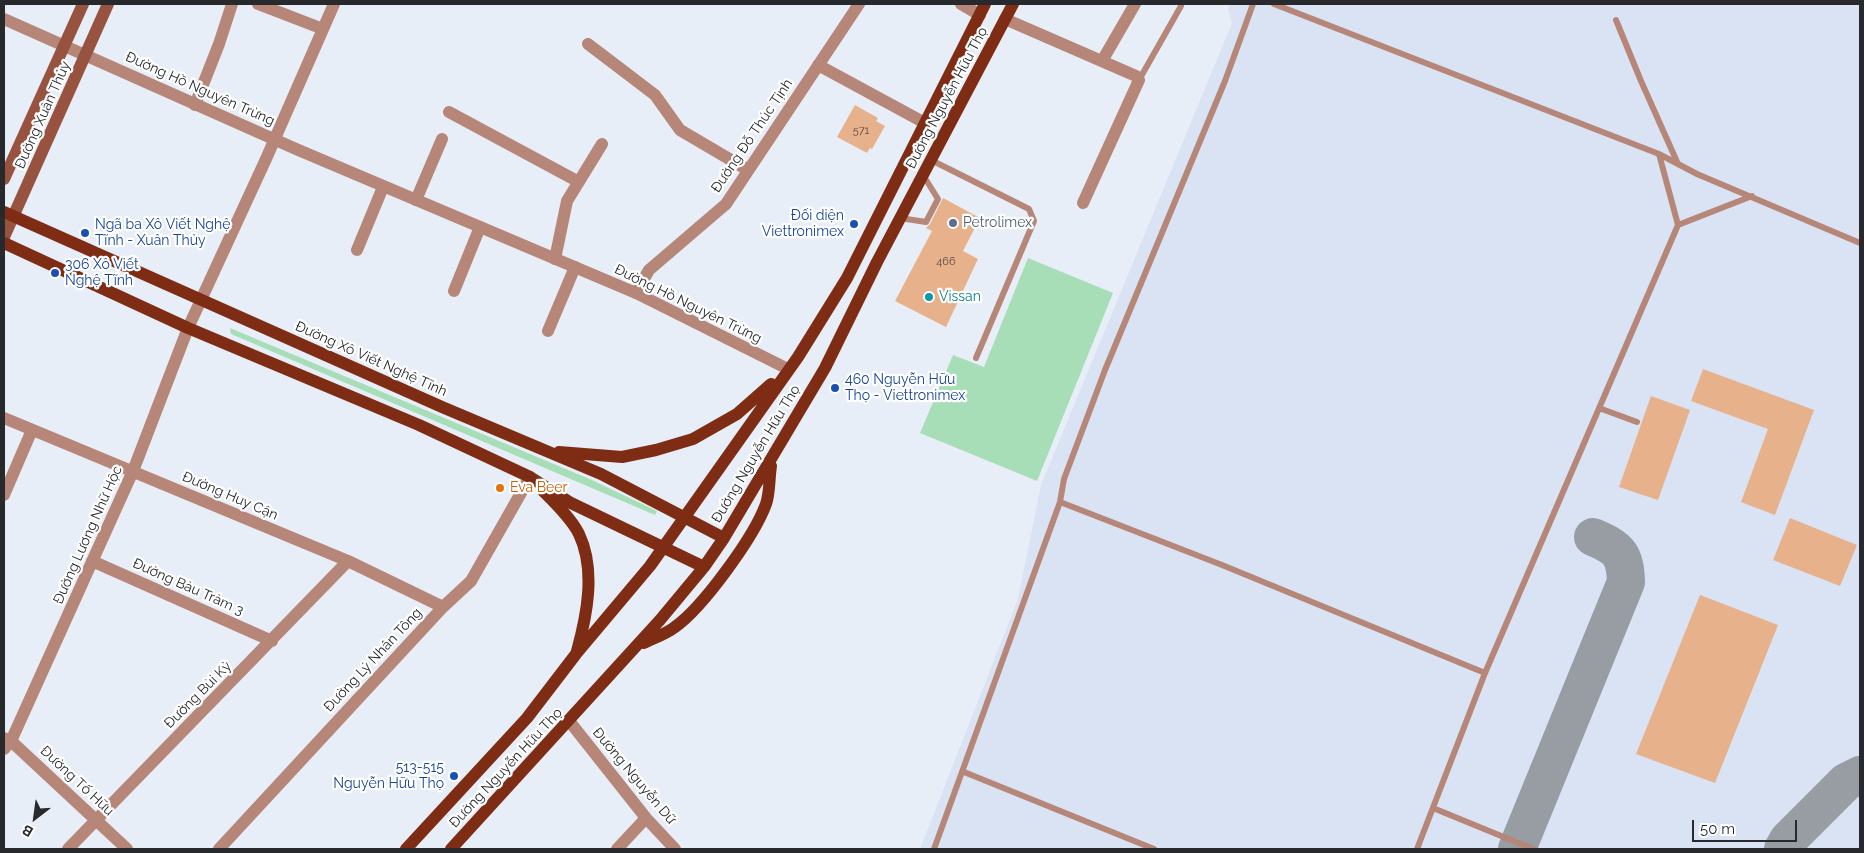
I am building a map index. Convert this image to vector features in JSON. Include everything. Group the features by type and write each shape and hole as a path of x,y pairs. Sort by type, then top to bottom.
{"main road":[{"name":"Đường Xuân Thủy","path":"4,179 83,4"},
{"name":"Đường Xuân Thủy","path":"4,237 9,214 86,55 108,4"},
{"name":"Đường Nguyễn Hữu Thọ","path":"451,849 570,722 637,646 704,567 724,538 772,461 825,368 900,218 1013,4"},
{"name":"Đường Nguyễn Hữu Thọ","path":"406,849 528,718 576,654 685,518 788,369 847,278 983,9"},
{"name":"Đường Xô Viết Nghệ Tĩnh","path":"9,214 601,474 724,538"},
{"path":"4,243 188,328 419,424 530,477 571,503 664,546 704,567"},
{"path":"546,451 622,457 656,450 693,439 737,414 788,369"},
{"path":"637,646 675,627 706,596 728,568 748,538 766,503 772,461"},
{"path":"530,477 578,532 585,549 588,594 586,617 576,654"}],"street":[{"path":"195,105 219,44 232,4"},
{"path":"258,4 323,29"},
{"name":"Đường Lương Nhữ Hộc","path":"6,743 133,471 188,328 275,140 334,4"},
{"name":"Đường Đỗ Thúc Tịnh","path":"636,293 649,270 726,204 859,4"},
{"path":"961,4 983,9"},
{"path":"1102,61 1135,4"},
{"name":"Đường Hồ Nguyên Trừng","path":"4,19 383,187 636,293 788,369"},
{"name":"Đường Nguyễn Hữu Thọ","path":"1005,19 1136,76 1139,80"},
{"path":"588,44 655,95 680,130 748,170"},
{"name":"Đường Nguyễn Hữu Thọ","path":"818,66 925,123"},
{"path":"1082,203 1139,80"},
{"path":"450,112 579,182"},
{"path":"416,200 442,139"},
{"path":"555,259 564,212 579,182 602,144"},
{"path":"357,250 383,187"},
{"path":"454,291 480,227"},
{"path":"548,331 575,267"},
{"name":"Đường Huy Cận","path":"4,418 348,561 443,607"},
{"path":"4,495 32,430"},
{"name":"Đường Lý Nhân Tông","path":"219,849 443,607 471,581 530,477"},
{"name":"Đường Bàu Tràm 3","path":"92,561 272,641"},
{"name":"Đường Bùi Kỷ","path":"68,849 348,561"},
{"name":"Đường Nguyễn Dữ","path":"570,722 646,818 675,849"},
{"name":"Đường Tố Hữu","path":"6,743 96,819 127,849"},
{"path":"617,849 646,818"}],"lane":[{"path":"934,849 964,772 1060,502 1064,479 1102,379 1225,81 1253,4"},
{"path":"1274,4 1659,154 1860,243"},
{"path":"1139,80 1181,6"},
{"path":"1616,20 1678,164"},
{"path":"1417,849 1484,673 1678,225 1659,154"},
{"path":"931,160 1029,209 1034,220 976,358"},
{"path":"900,218 926,222 938,199 923,175"},
{"path":"1678,225 1752,196"},
{"path":"1599,408 1637,422"},
{"path":"1060,502 1222,565 1484,673"},
{"path":"964,772 1154,849"},
{"path":"1433,808 1533,849"}],"shaded area":[{"path":"1230,4 1860,4 1860,849 920,849 1018,599 1041,485 1232,23 1228,9"}],"green space":[{"path":"1028,258 1113,293 1037,481 920,433 953,355 984,367"},
{"path":"230,328 592,480 657,511 655,515 231,334"}],"building":[{"path":"855,105 878,118 876,121 885,126 872,149 870,148 867,153 837,137"},
{"path":"943,198 980,218 963,251 978,259 946,327 895,301 932,231 926,228 930,224"},
{"path":"1703,369 1814,410 1775,515 1741,502 1768,429 1691,401"},
{"path":"1651,396 1690,410 1658,500 1619,487"},
{"path":"1790,518 1857,545 1840,586 1773,560"},
{"path":"1700,595 1778,625 1715,783 1636,754"}],"taxiway":[{"path":"1517,849 1626,582 1624,565 1619,553 1609,545 1593,537"},
{"path":"1783,849 1788,840 1846,782 1860,775"}],"place":[{"name":"Petrolimex","path":"953,223"},
{"name":"Đối diện Viettronimex","path":"854,224"},
{"name":"Ngã ba Xô Viết Nghệ Tĩnh - Xuân Thủy","path":"85,233"},
{"name":"306 Xô Viết Nghệ Tĩnh","path":"55,273"},
{"name":"Vissan","path":"929,297"},
{"name":"460 Nguyễn Hữu Thọ - Viettronimex","path":"835,388"},
{"name":"Eva Beer","path":"500,488"},
{"name":"513-515 Nguyễn Hữu Thọ","path":"454,776"}]}
